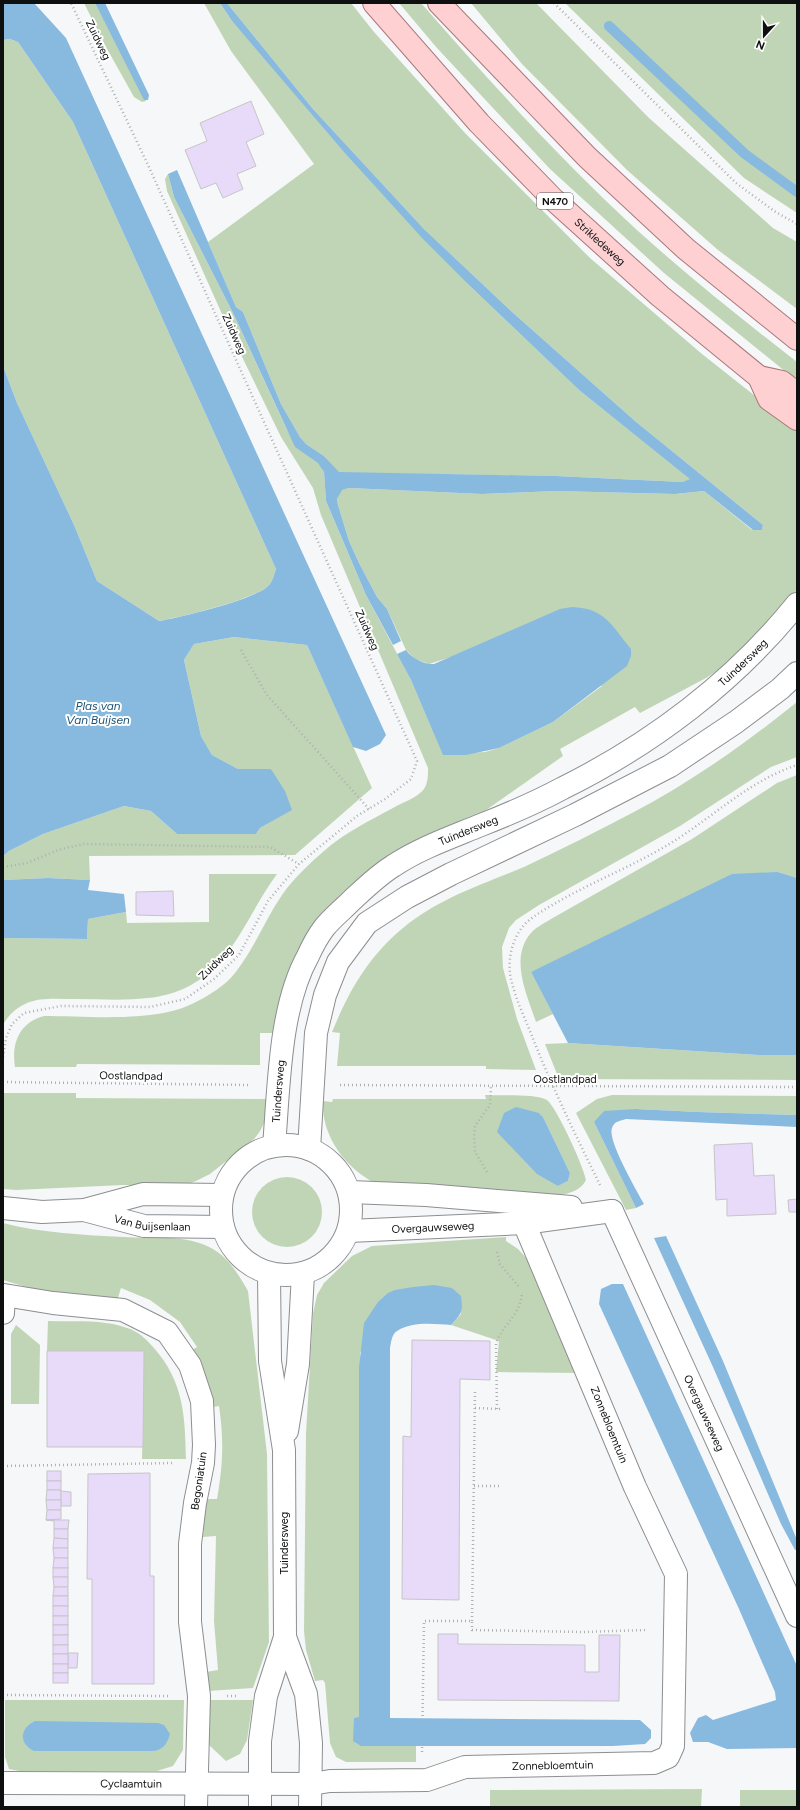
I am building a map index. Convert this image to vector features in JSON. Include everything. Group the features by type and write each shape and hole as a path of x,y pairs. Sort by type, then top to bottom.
{"main road":[{"name":"Strikledeweg","path":"374,3 479,122 554,200 660,296 759,377 769,399 797,419"},
{"path":"439,3 587,157 686,248 794,335"},
{"name":"Strikledeweg","path":"759,377 782,382 797,394"}],"street":[{"name":"Tuindersweg","path":"274,1146 284,1038 294,991 306,957 324,928 371,882 394,865 436,843 491,821 563,788 620,757 676,719 750,656 797,604"},
{"path":"309,1149 316,1033 325,995 338,962 367,923 406,897 576,815 670,766 736,722 780,689 797,673"},
{"path":"286,1145 309,1149 327,1158 341,1174 350,1192 352,1218 349,1231 339,1250 323,1265 303,1274 291,1276 268,1274 253,1267 239,1256 229,1242 223,1227 221,1216 222,1195 230,1177 241,1163 256,1152 274,1146 286,1145"},
{"path":"350,1192 433,1196 612,1211"},
{"name":"Van Buijsenlaan","path":"3,1208 42,1212 84,1210 143,1194 222,1195"},
{"name":"Van Buijsenlaan","path":"84,1210 144,1226 223,1227"},
{"name":"Overgauwseweg","path":"349,1231 524,1223 612,1211 797,1616"},
{"name":"Zonnebloemtuin","path":"259,1784 311,1784 330,1781 427,1780 465,1767 654,1763 668,1757 673,1746 676,1574 634,1487 524,1223"},
{"name":"Tuindersweg","path":"260,1807 260,1741 266,1696 284,1637 284,1450 270,1362 268,1274"},
{"name":"Tuindersweg","path":"284,1450 298,1364 303,1274"},
{"name":"Begoniatuin","path":"4,1304 53,1304 123,1310 167,1332 190,1365 202,1401 203,1463 195,1503 190,1544 190,1622 199,1696 196,1807"},
{"name":"Tuindersweg","path":"284,1637 306,1694 311,1743 310,1807"},
{"name":"Cyclaamtuin","path":"3,1783 259,1784"}],"path":[{"name":"Zuidweg","path":"3,1057 6,1038 12,1024 24,1013 61,1006 150,1007 186,999 214,980 239,954 268,901 299,864 357,816 411,779 418,761 152,172 71,3"},
{"path":"554,3 736,183 774,211 797,224"},
{"path":"241,650 267,695 369,809"},
{"path":"612,1211 552,1087 515,994 510,972 510,954 515,938 525,924 542,911 666,846 744,792 781,770 797,765"},
{"path":"3,867 27,863 61,849 84,844 270,847 299,864"},
{"name":"Oostlandpad","path":"3,1082 251,1085"},
{"name":"Oostlandpad","path":"333,1085 797,1087"},
{"path":"475,1390 472,1630 583,1632 675,1629"},
{"path":"475,1408 500,1409"},
{"path":"3,1466 203,1463"},
{"path":"474,1486 500,1486"},
{"path":"422,1760 424,1621 472,1621"}],"green space":[{"path":"84,3 95,3 146,101 142,102 134,97 106,47"},
{"path":"204,3 220,3 232,21 472,288 579,390 691,479 682,482 556,476 339,473 324,456 306,444 300,437 281,404 243,312 236,307 208,242 314,164 231,51"},
{"path":"227,3 351,3 374,32 465,133 590,258 702,354 797,429 797,590 726,665 706,678 640,713 635,707 560,749 563,756 479,815 390,857 354,882 326,909 300,949 276,1033 260,1033 260,1065 77,1064 76,1067 15,1067 14,1050 19,1035 23,1028 36,1019 44,1016 121,1017 160,1013 178,1009 194,1003 216,990 231,978 242,964 282,895 291,883 313,861 348,833 418,795 424,789 428,779 428,768 321,515 313,488 281,437 230,332 167,191 165,179 168,174 174,197 234,315 287,430 313,459 319,463 324,472 326,501 334,520 366,595 411,680 443,754 485,752 499,748 553,722 602,686 451,657 429,664 415,659 406,650 387,609 377,597 349,541 337,499 341,490 349,488 482,494 556,491 675,494 704,491 752,530 762,530 763,525 635,421 511,311 424,229 313,109"},
{"path":"399,3 421,3 526,120 609,204 696,282 797,362 797,381 664,273 550,169 437,48"},
{"path":"471,3 536,3 649,118 773,228 797,242 797,309 718,250 627,170 522,64"},
{"path":"565,3 797,3 797,213 744,178"},
{"path":"10,39 18,42 73,122 276,569 270,584 252,595 218,607 159,621 97,581 74,525 17,403 3,366 3,40"},
{"path":"234,637 307,645 372,788 295,855 89,856 90,880 48,878 3,880 3,856 9,851 43,834 124,806 151,811 177,834 256,834 260,828 291,810 271,769 238,769 212,755 201,736 184,660 194,644"},
{"path":"797,702 797,757 771,767 680,826 539,905 516,920 509,928 502,947 503,968 517,1019 536,1070 486,1069 486,1066 337,1066 340,1033 332,1032 345,1003 370,963 403,928 445,900 538,861 654,801 717,762 758,733"},
{"path":"797,775 797,878 778,872 531,972 553,1014 536,1022 525,989 521,965 521,954 525,943 533,931 551,919 692,839 777,783"},
{"path":"209,874 277,874 232,947 210,972 185,988 160,996 120,1000 50,999 32,1001 16,1010 7,1018 3,1025 3,938 87,939 88,919 126,912 127,923 209,922"},
{"path":"568,1043 758,1055 797,1055 797,1080 559,1079 545,1044"},
{"path":"3,1093 76,1093 76,1098 269,1099 265,1120 261,1130 254,1139 210,1174 185,1185 123,1185 16,1190 3,1189"},
{"path":"485,1095 517,1095 535,1096 547,1100 557,1114 570,1138 586,1180 582,1185 573,1192 567,1194 542,1196 375,1183 354,1169 337,1149 326,1126 323,1114 323,1101 332,1102 333,1099 486,1099","holes":["539,1113 543,1117 570,1173 568,1181 558,1186"]},
{"path":"612,1095 797,1096 797,1115 636,1109 594,1122 636,1208 626,1210 576,1113 597,1099"},
{"path":"280,1177 294,1177 307,1183 316,1192 320,1198 322,1212 320,1226 312,1237 301,1245 294,1247 280,1247 273,1245 262,1237 254,1226 252,1219 252,1205 254,1198 262,1187 273,1179"},
{"path":"3,1223 63,1233 183,1239 206,1245 226,1259 248,1291 267,1454 269,1642 253,1688 208,1691 206,1672 218,1670 214,1621 216,1536 203,1537 206,1499 217,1499 222,1464 222,1430 219,1406 208,1408 187,1353 197,1347 180,1322 150,1300 121,1288 117,1301 43,1292 3,1280"},
{"path":"506,1237 506,1241 518,1249 527,1259 580,1373 496,1372 499,1341 451,1325 461,1314 452,1288 360,1352 359,1717 361,1746 416,1746 416,1762 346,1762 336,1757 330,1743 325,1683 323,1680 315,1681 306,1650 304,1631 306,1433 313,1314 317,1295 324,1283 352,1256 372,1246"},
{"path":"48,1321 98,1322 118,1325 135,1331 154,1348 172,1374 181,1400 185,1428 186,1459 142,1459 144,1351 47,1351"},
{"path":"16,1325 40,1345 39,1404 11,1404 11,1334"},
{"path":"5,1700 184,1700 183,1750 173,1766 157,1771 19,1771 9,1769 5,1757"},
{"path":"208,1700 253,1700 247,1740 240,1754 226,1761 209,1745"},
{"path":"702,1789 701,1807 490,1807 490,1790"},
{"path":"740,1790 797,1790 797,1807 740,1807"}],"water":[{"name":"Plas van Van Buijsen","path":"3,3 34,3 66,38 386,735 380,744 366,751 353,747 307,645 234,637 194,644 184,660 201,736 212,755 238,769 271,769 285,791 292,810 260,828 256,834 177,834 151,811 124,806 43,834 9,851 3,856 3,366 17,403 74,525 97,581 159,621 218,607 251,596 263,590 270,584 276,569 73,122 18,42 10,39 3,40"},
{"path":"95,3 105,3 149,95 148,100 144,100"},
{"path":"220,3 227,3 313,109 424,229 511,311 635,421 763,525 762,530 753,530 704,491 675,494 556,491 482,494 349,488 342,490 337,499 349,541 377,597 387,609 401,641 393,645 366,595 326,501 324,472 318,463 295,447 234,315 174,197 168,174 177,170 236,307 243,312 281,404 300,437 306,444 324,456 339,472 556,476 682,482 690,479 579,390 423,239 344,152 232,21"},
{"path":"572,607 592,611 607,620 613,626 631,649 631,656 627,666 553,722 499,748 466,755 443,755 411,680 397,654 406,650 411,656 418,660 434,664 560,609"},
{"path":"778,872 797,878 797,1055 758,1055 568,1043 531,972 732,874"},
{"path":"48,878 90,880 88,890 124,894 126,912 88,919 87,939 3,938 3,880"},
{"path":"516,1107 539,1113 543,1117 570,1173 568,1181 558,1186 537,1174 497,1132 504,1113"},
{"path":"636,1109 797,1115 797,1127 626,1119 614,1124 612,1134 618,1154 644,1204 636,1208 594,1122 604,1111"},
{"path":"666,1236 723,1361 797,1540 797,1549 795,1550 781,1524 713,1367 654,1238"},
{"path":"612,1284 623,1284 797,1666 797,1748 727,1749 708,1742 693,1742 690,1733 698,1718 706,1715 713,1720 776,1700 775,1692 739,1609 599,1304 601,1289"},
{"path":"434,1285 452,1288 461,1296 462,1309 460,1315 451,1325 416,1324 403,1328 394,1334 390,1348 390,1718 640,1720 651,1730 651,1738 645,1744 613,1746 361,1746 353,1741 354,1718 359,1717 359,1367 364,1323 378,1302 388,1293 395,1290"},
{"path":"35,1721 158,1723 164,1725 170,1734 164,1746 153,1751 34,1751 25,1744 23,1736 26,1728"}],"building":[{"path":"251,101 264,134 246,142 256,166 237,174 243,189 223,198 216,183 201,189 185,150 207,141 200,123"},
{"path":"173,891 174,916 136,915 136,892"},
{"path":"752,1143 754,1176 774,1175 776,1214 727,1216 727,1199 716,1200 714,1145"},
{"path":"797,1199 797,1212 789,1212 788,1200"},
{"path":"412,1340 490,1341 490,1380 460,1379 459,1600 402,1599 403,1436 411,1437"},
{"path":"47,1351 144,1351 143,1447 47,1447"},
{"path":"47,1471 61,1471 61,1481 47,1481"},
{"path":"150,1473 150,1576 154,1576 154,1684 92,1684 92,1579 87,1579 88,1474"},
{"path":"47,1481 61,1481 61,1490 47,1490"},
{"path":"47,1490 61,1490 61,1500 46,1500"},
{"path":"61,1491 71,1492 71,1506 61,1506"},
{"path":"46,1500 61,1500 61,1510 47,1510"},
{"path":"47,1510 61,1510 61,1519 46,1520"},
{"path":"46,1520 69,1520 68,1529 54,1529 54,1521"},
{"path":"54,1529 68,1529 68,1539 54,1538"},
{"path":"54,1538 68,1539 68,1548 53,1548"},
{"path":"53,1548 68,1548 68,1558 54,1558"},
{"path":"54,1558 68,1558 68,1568 53,1568"},
{"path":"53,1568 68,1568 68,1577 53,1577"},
{"path":"53,1577 68,1577 68,1587 54,1587"},
{"path":"54,1587 68,1587 68,1596 53,1596"},
{"path":"53,1596 68,1596 68,1606 53,1606"},
{"path":"53,1606 68,1606 68,1616 53,1616"},
{"path":"53,1616 68,1616 68,1625 53,1625"},
{"path":"53,1625 68,1625 68,1635 53,1635"},
{"path":"438,1634 458,1634 458,1644 585,1645 585,1672 599,1672 599,1635 620,1635 619,1701 438,1700"},
{"path":"53,1635 68,1635 68,1645 53,1645"},
{"path":"53,1645 68,1645 68,1654 53,1654"},
{"path":"68,1653 78,1653 77,1668 68,1668"},
{"path":"53,1654 68,1654 68,1664 53,1664"},
{"path":"53,1664 68,1664 68,1673 53,1673"},
{"path":"53,1673 68,1673 68,1683 53,1683"}],"waterway":[{"path":"609,26 745,154 797,192"}]}
